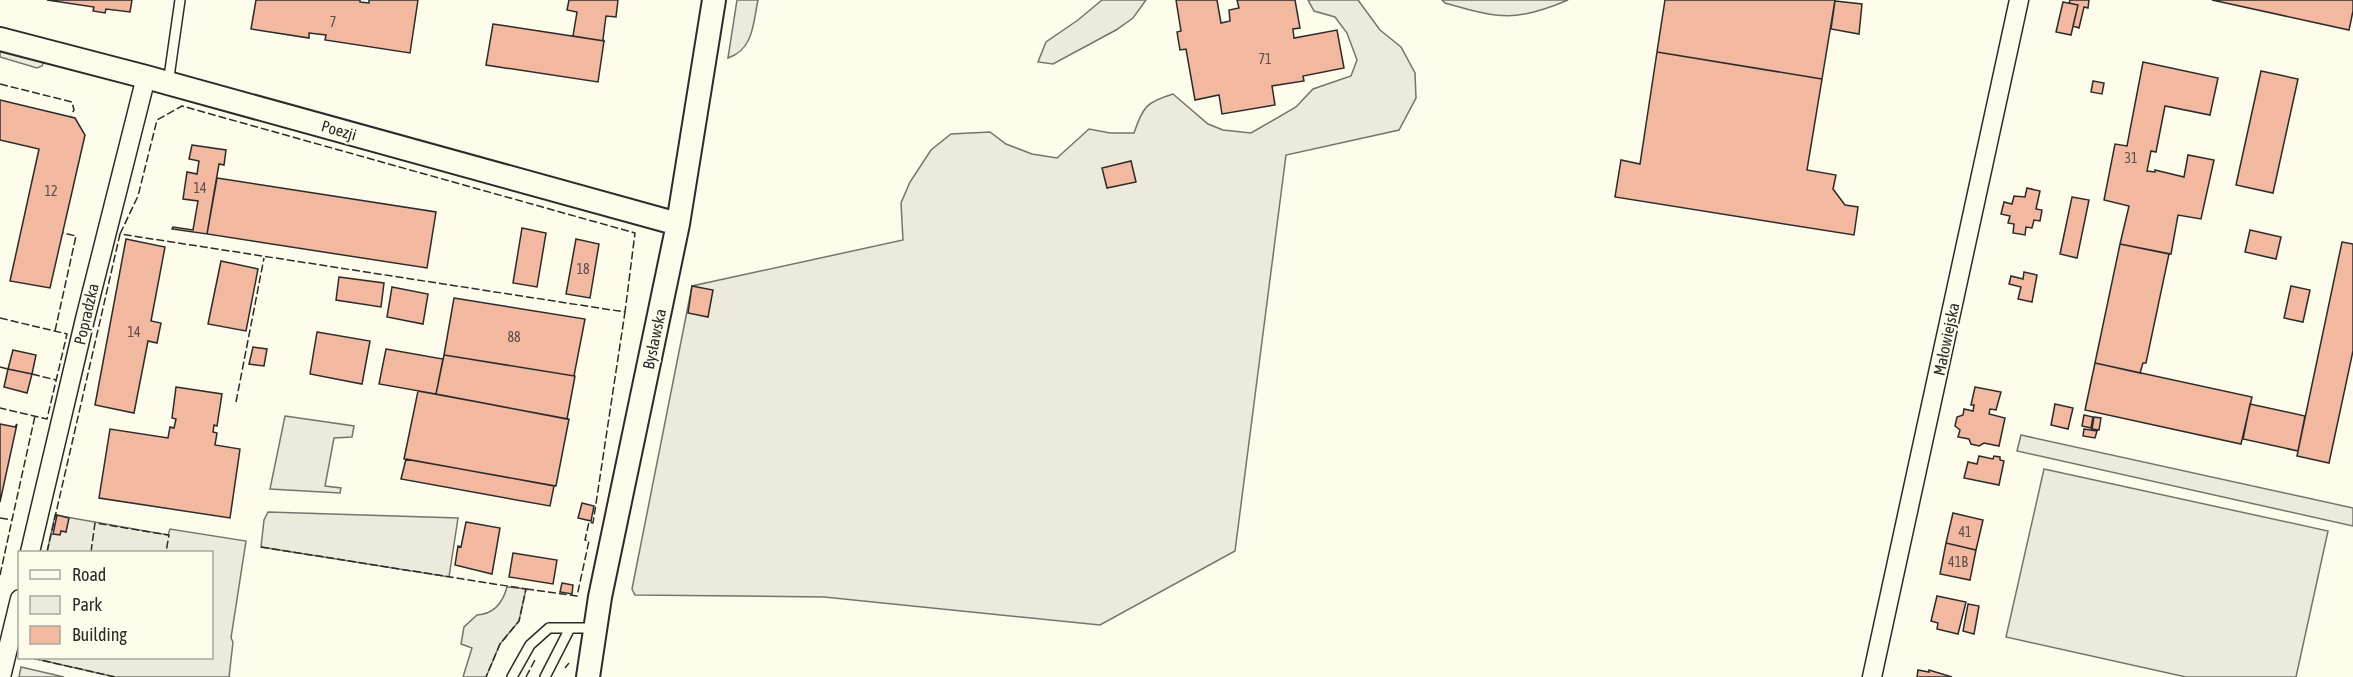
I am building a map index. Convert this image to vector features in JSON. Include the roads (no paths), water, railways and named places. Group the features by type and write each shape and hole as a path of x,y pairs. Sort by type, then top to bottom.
{"street":[{"name":"Bysławska","path":"588,677 594,628 678,224 714,0"},
{"name":"Małowiejska","path":"1872,677 2019,0"},
{"name":"Poezji","path":"0,39 678,224"},
{"name":"Popradzka","path":"30,551 146,77"},
{"path":"1,677 3,653 18,605"}],"lane":[{"path":"168,84 180,0"},
{"path":"512,677 530,645 549,628 569,630 594,628"},
{"path":"545,677 569,630"}]}
